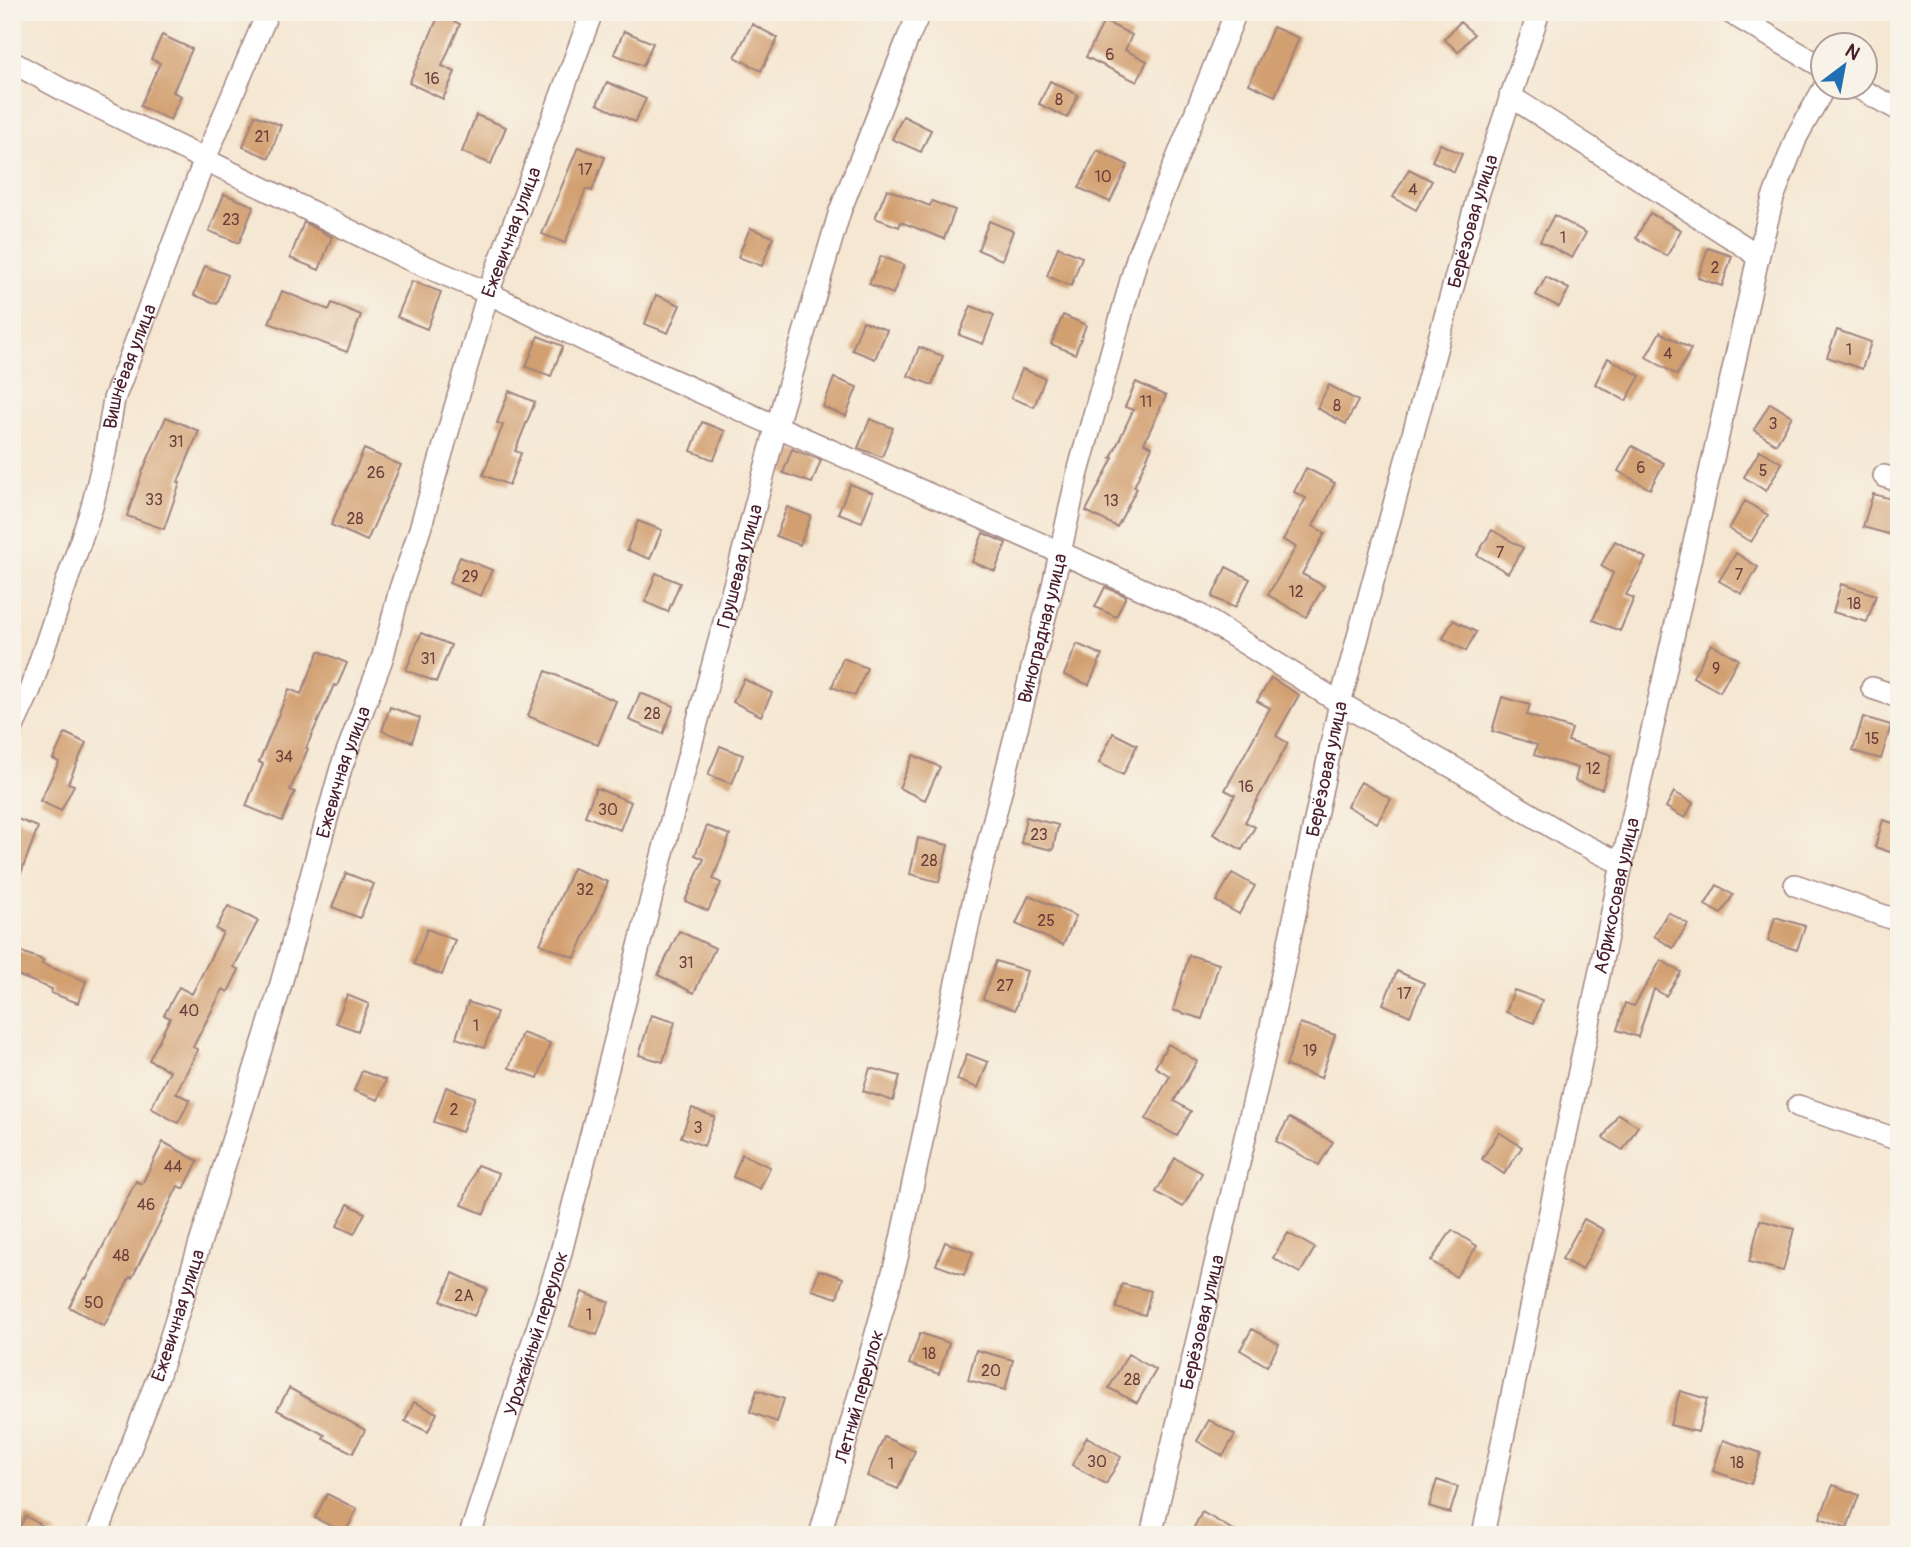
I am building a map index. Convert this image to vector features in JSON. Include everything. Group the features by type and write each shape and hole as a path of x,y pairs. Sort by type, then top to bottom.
{"street":[{"name":"Вишнёвая улица","path":"12,729 30,690 92,507 114,399 205,159 268,12"},
{"name":"Ежевичная улица","path":"97,1535 159,1374 277,998 341,768 383,656 400,589 420,529 488,292 592,12"},
{"name":"Грушевая улица","path":"591,1131 776,428 840,211 920,12"},
{"name":"Виноградная улица","path":"897,1258 973,903 1077,476 1138,256 1236,12"},
{"name":"Берёзовая улица","path":"1151,1535 1269,1036 1340,703 1478,195 1539,12"},
{"path":"1729,12 1810,60"},
{"path":"12,62 65,91 406,258 488,292 592,344 776,428 1198,614 1340,703 1457,769 1570,838 1622,864"},
{"path":"1510,96 1747,248 1758,258"},
{"path":"1880,100 1899,110"},
{"name":"Абрикосовая улица","path":"1483,1535 1622,864 1758,258 1773,198 1797,136 1816,102"},
{"path":"1872,688 1899,697"},
{"path":"1795,885 1899,921"},
{"path":"1798,1106 1899,1140"},
{"name":"Урожайный переулок","path":"470,1535 558,1264 591,1131"},
{"name":"Летний переулок","path":"820,1535 897,1258"}],"building":[{"path":"439,15 460,24 442,66 455,72 443,99 409,83"},
{"path":"1104,21 1132,35 1125,50 1147,61 1137,82 1086,57"},
{"path":"1460,22 1474,34 1458,52 1444,39"},
{"path":"752,24 778,38 761,71 735,57"},
{"path":"1273,27 1299,38 1275,96 1249,84"},
{"path":"624,31 653,43 643,66 614,54"},
{"path":"162,35 192,49 173,92 181,96 170,120 140,106 160,63 151,59"},
{"path":"1050,81 1078,95 1067,118 1039,104"},
{"path":"607,82 646,99 635,122 597,104"},
{"path":"255,115 281,125 269,158 243,147"},
{"path":"476,115 506,127 491,164 462,152"},
{"path":"903,116 931,130 921,152 892,139"},
{"path":"1440,144 1462,154 1454,172 1432,161"},
{"path":"578,147 605,157 592,191 586,189 565,243 542,234"},
{"path":"1097,150 1128,165 1110,202 1079,188"},
{"path":"1409,169 1432,181 1416,210 1393,197"},
{"path":"887,189 930,206 932,201 955,210 944,239 901,222 899,227 875,218"},
{"path":"224,194 254,206 239,243 209,231"},
{"path":"1650,213 1681,230 1667,256 1636,238"},
{"path":"1554,215 1586,233 1572,258 1540,241"},
{"path":"989,221 1013,231 1002,260 978,250"},
{"path":"304,222 332,237 319,270 290,258"},
{"path":"750,228 773,237 762,266 738,257"},
{"path":"1058,247 1082,257 1071,286 1047,276"},
{"path":"1708,248 1732,256 1722,286 1698,278"},
{"path":"881,256 904,265 893,294 869,284"},
{"path":"205,266 228,275 217,304 194,295"},
{"path":"1546,277 1569,289 1559,307 1536,295"},
{"path":"412,281 441,292 427,329 397,317"},
{"path":"282,291 329,310 332,303 361,315 347,352 269,323"},
{"path":"656,295 680,305 668,333 645,324"},
{"path":"971,306 994,315 983,344 959,335"},
{"path":"1063,315 1086,325 1075,354 1051,344"},
{"path":"863,321 887,330 875,359 852,350"},
{"path":"1837,330 1871,342 1862,369 1827,357"},
{"path":"1660,332 1691,349 1677,375 1646,357"},
{"path":"538,336 563,346 551,376 526,367"},
{"path":"919,347 943,356 932,385 908,376"},
{"path":"1608,358 1640,376 1626,401 1595,384"},
{"path":"1022,369 1045,378 1034,407 1011,398"},
{"path":"834,378 857,387 846,416 823,407"},
{"path":"1136,382 1166,396 1144,443 1152,447 1134,487 1137,488 1117,527 1086,511 1113,458 1133,410 1125,407"},
{"path":"1329,385 1358,401 1346,424 1317,408"},
{"path":"509,391 535,402 515,451 521,453 509,485 483,475 503,425 497,423"},
{"path":"1770,403 1792,416 1776,444 1754,430"},
{"path":"166,417 199,431 178,482 180,483 164,529 127,516"},
{"path":"870,419 893,428 882,457 858,448"},
{"path":"702,422 725,431 714,460 691,451"},
{"path":"1632,446 1664,463 1650,489 1618,471"},
{"path":"364,449 401,465 367,541 331,525"},
{"path":"792,449 821,460 812,483 783,473"},
{"path":"1760,450 1782,463 1766,491 1744,477"},
{"path":"1306,468 1335,483 1313,526 1325,533 1302,574 1324,586 1306,617 1268,595 1296,547 1283,540 1306,498 1294,492"},
{"path":"850,484 873,493 862,522 838,513"},
{"path":"1873,494 1899,501 1899,537 1863,527"},
{"path":"1745,501 1768,515 1751,542 1729,529"},
{"path":"787,507 811,516 800,545 776,536"},
{"path":"638,521 662,530 650,559 627,550"},
{"path":"1492,530 1523,548 1508,573 1477,555"},
{"path":"983,533 1006,543 995,571 972,562"},
{"path":"1615,541 1646,558 1626,595 1634,598 1620,631 1593,620 1613,573 1601,566"},
{"path":"1736,553 1758,567 1742,594 1719,581"},
{"path":"460,557 492,570 481,596 449,583"},
{"path":"1226,567 1250,579 1235,608 1212,597"},
{"path":"656,573 680,583 668,612 645,602"},
{"path":"1841,584 1876,595 1867,622 1833,612"},
{"path":"1105,587 1126,596 1116,617 1095,607"},
{"path":"1453,620 1476,632 1466,651 1443,638"},
{"path":"421,633 451,645 436,682 406,670"},
{"path":"1077,644 1102,655 1089,685 1064,675"},
{"path":"1711,644 1738,659 1720,692 1693,677"},
{"path":"319,651 347,663 337,686 334,685 306,748 308,749 290,790 295,792 282,821 246,806 263,764 259,762 289,689 301,694"},
{"path":"843,658 867,668 855,696 832,687"},
{"path":"546,671 616,701 598,745 528,716"},
{"path":"1271,678 1299,695 1276,736 1288,743 1245,822 1255,827 1242,850 1213,834 1235,795 1225,790 1270,708 1257,701"},
{"path":"744,679 772,693 761,716 733,702"},
{"path":"640,693 674,706 663,734 629,720"},
{"path":"1502,697 1530,705 1527,715 1572,729 1568,741 1612,755 1602,789 1575,781 1578,768 1534,755 1537,745 1492,731"},
{"path":"390,707 420,718 412,742 382,731"},
{"path":"1863,717 1891,725 1881,759 1853,751"},
{"path":"65,733 86,743 68,783 74,785 61,811 40,801 59,762 53,759"},
{"path":"1113,733 1137,745 1123,775 1099,763"},
{"path":"720,746 743,755 732,784 708,775"},
{"path":"913,755 940,767 925,800 899,788"},
{"path":"1361,782 1391,799 1377,823 1347,806"},
{"path":"596,788 631,802 620,830 585,816"},
{"path":"1674,792 1693,803 1685,818 1666,807"},
{"path":"12,817 38,827 14,892 12,892"},
{"path":"1026,817 1058,825 1053,850 1021,843"},
{"path":"1883,820 1899,825 1899,855 1875,847"},
{"path":"707,826 730,835 713,879 721,883 708,911 685,901 704,859 695,855"},
{"path":"918,838 948,845 939,882 910,874"},
{"path":"573,868 608,882 575,958 540,944"},
{"path":"346,873 374,884 360,918 332,907"},
{"path":"1232,873 1255,886 1239,914 1216,901"},
{"path":"1717,885 1733,895 1721,914 1705,905"},
{"path":"1029,895 1076,916 1063,945 1016,924"},
{"path":"228,906 258,921 234,967 239,970 228,992 223,989 193,1047 198,1050 176,1093 190,1100 178,1123 151,1108 170,1071 149,1060 170,1018 164,1015 179,987 192,994 223,933 216,929"},
{"path":"1668,912 1688,924 1673,948 1654,936"},
{"path":"1775,917 1805,926 1797,950 1768,941"},
{"path":"427,929 455,940 442,975 414,964"},
{"path":"679,931 715,948 694,993 658,975"},
{"path":"16,950 43,960 42,964 86,981 78,1003 12,973 12,960"},
{"path":"1189,955 1219,964 1202,1019 1173,1010"},
{"path":"1661,960 1681,972 1666,996 1654,989 1638,1037 1617,1030 1625,1003 1634,1006"},
{"path":"996,961 1027,971 1015,1010 983,999"},
{"path":"1397,971 1424,983 1410,1016 1383,1004"},
{"path":"1514,990 1542,1000 1534,1023 1506,1012"},
{"path":"347,995 369,1004 358,1031 336,1023"},
{"path":"468,1002 497,1012 484,1048 456,1038"},
{"path":"651,1015 675,1022 663,1062 639,1055"},
{"path":"1300,1023 1335,1035 1321,1078 1286,1066"},
{"path":"522,1033 550,1043 538,1078 509,1068"},
{"path":"1168,1044 1197,1061 1174,1101 1191,1111 1177,1136 1146,1119 1170,1076 1155,1067"},
{"path":"967,1054 988,1062 978,1088 957,1080"},
{"path":"870,1068 900,1076 893,1101 863,1091"},
{"path":"362,1071 386,1080 378,1100 354,1091"},
{"path":"446,1087 475,1097 462,1132 434,1122"},
{"path":"692,1108 715,1117 704,1146 681,1137"},
{"path":"1618,1114 1638,1126 1623,1150 1603,1138"},
{"path":"1289,1118 1333,1142 1319,1165 1276,1141"},
{"path":"1499,1132 1522,1147 1504,1174 1482,1159"},
{"path":"163,1142 198,1161 184,1189 178,1186 132,1278 130,1277 104,1326 69,1307 84,1279 86,1280 136,1181 142,1184"},
{"path":"742,1154 770,1167 760,1189 733,1177"},
{"path":"1175,1158 1202,1173 1183,1207 1156,1192"},
{"path":"477,1165 499,1173 484,1214 462,1205"},
{"path":"348,1204 365,1213 354,1234 337,1226"},
{"path":"1584,1219 1604,1230 1582,1270 1562,1259"},
{"path":"1760,1220 1794,1229 1783,1271 1749,1262"},
{"path":"1452,1230 1477,1246 1456,1277 1431,1261"},
{"path":"1288,1233 1315,1248 1300,1273 1273,1258"},
{"path":"945,1242 973,1252 964,1275 936,1265"},
{"path":"819,1270 843,1278 837,1298 812,1290"},
{"path":"453,1273 487,1289 474,1316 441,1301"},
{"path":"1122,1284 1151,1291 1145,1315 1116,1308"},
{"path":"582,1292 609,1302 597,1335 570,1326"},
{"path":"1252,1329 1279,1344 1267,1366 1240,1350"},
{"path":"920,1333 949,1343 939,1374 909,1364"},
{"path":"976,1350 1013,1360 1005,1390 968,1380"},
{"path":"1128,1354 1156,1370 1137,1403 1109,1388"},
{"path":"289,1388 365,1430 353,1453 277,1410"},
{"path":"757,1390 784,1399 777,1422 750,1412"},
{"path":"1680,1391 1707,1399 1698,1432 1670,1425"},
{"path":"414,1402 437,1413 428,1432 405,1421"},
{"path":"1209,1420 1235,1435 1223,1456 1197,1441"},
{"path":"884,1437 915,1451 898,1489 867,1476"},
{"path":"1087,1437 1121,1457 1106,1484 1072,1465"},
{"path":"1723,1440 1761,1453 1751,1484 1713,1471"},
{"path":"1437,1480 1458,1487 1450,1513 1429,1506"},
{"path":"1833,1485 1859,1495 1847,1528 1820,1518"},
{"path":"327,1494 357,1509 345,1533 315,1518"},
{"path":"1202,1512 1242,1535 1190,1535"},
{"path":"26,1516 58,1535 15,1535"}]}
